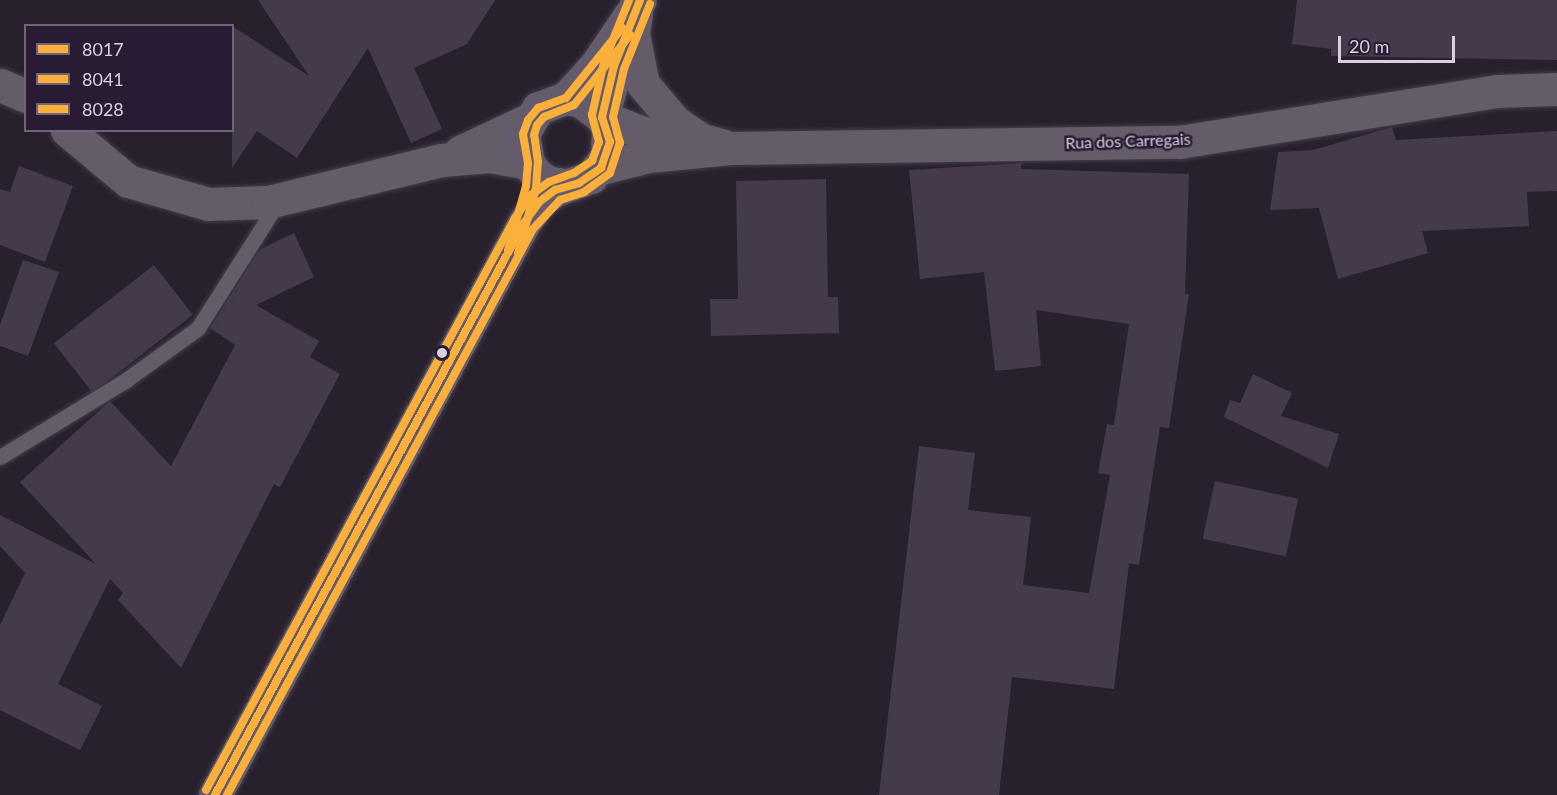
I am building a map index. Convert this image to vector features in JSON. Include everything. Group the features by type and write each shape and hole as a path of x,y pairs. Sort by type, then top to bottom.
{"main road":[{"path":"566,98 596,65 639,3"},
{"path":"215,795 509,248 539,202 567,185 591,177 601,168 609,142 602,117 614,66 639,3"},
{"path":"509,248 528,163 523,134 528,120 538,108 566,98 581,100 602,117"},
{"path":"528,163 550,183 567,185"}],"street":[{"name":"Rua dos Carregais","path":"639,3 633,34 643,84 675,122 700,139 731,148"},
{"name":"Rua dos Carregais","path":"601,168 648,156 731,148 1179,142 1497,91 1557,89"},
{"name":"Rua dos Carregais","path":"602,117 651,136 731,148"},
{"path":"442,160 528,120"},
{"path":"69,132 128,181 208,204 281,199 442,160 489,156 528,163"}],"lane":[{"path":"0,456 126,380 198,328 281,199"}],"building":[{"path":"258,0 495,0 467,44 414,68 442,129 411,143 368,48 297,158 257,131 232,168 234,27 309,76"},
{"path":"1297,0 1557,0 1557,60 1331,56 1331,49 1292,44"},
{"path":"1392,127 1396,140 1557,131 1557,191 1527,192 1529,226 1422,231 1428,253 1338,279 1319,208 1270,210 1278,152 1313,150"},
{"path":"1021,163 1021,169 1189,174 1185,294 1189,294 1169,428 1160,427 1139,565 1129,563 1114,689 1012,677 999,795 879,795 919,446 975,453 968,510 1031,517 1023,585 1089,593 1110,475 1098,473 1107,424 1114,425 1129,324 1036,310 1041,366 995,371 984,272 920,279 909,170"},
{"path":"19,166 73,186 45,262 0,245 0,189 10,192"},
{"path":"826,179 828,297 838,297 839,333 711,336 710,299 738,299 736,181"},
{"path":"294,233 314,277 256,305 319,341 310,357 340,374 280,487 274,484 181,668 118,600 123,593 110,579 58,684 102,706 80,750 0,710 0,625 25,573 0,546 0,515 96,564 20,482 110,401 171,466 235,345 210,328 259,250"},
{"path":"23,260 59,272 28,356 0,346 0,325"},
{"path":"154,265 193,315 93,393 54,343"},
{"path":"1253,374 1292,393 1281,416 1339,434 1328,468 1224,417 1230,400 1240,403"},
{"path":"1215,481 1298,499 1286,556 1203,539"}],"transit line":[{"name":"8028","path":"206,790 515,218 531,195 549,182 574,173 592,161 599,142 592,115 604,62 629,0"},
{"name":"8017","path":"215,795 524,223 539,202 555,190 579,183 601,168 610,142 602,117 614,66 640,0"},
{"name":"8041","path":"227,795 533,229 560,200 584,192 610,173 620,143 613,117 624,69 650,4"},
{"name":"8017","path":"508,250 526,186 528,163 523,134 528,120 538,108 566,98 622,28"},
{"name":"8041","path":"518,253 536,188 538,162 534,135 537,125 544,117 574,105 630,35"}]}
